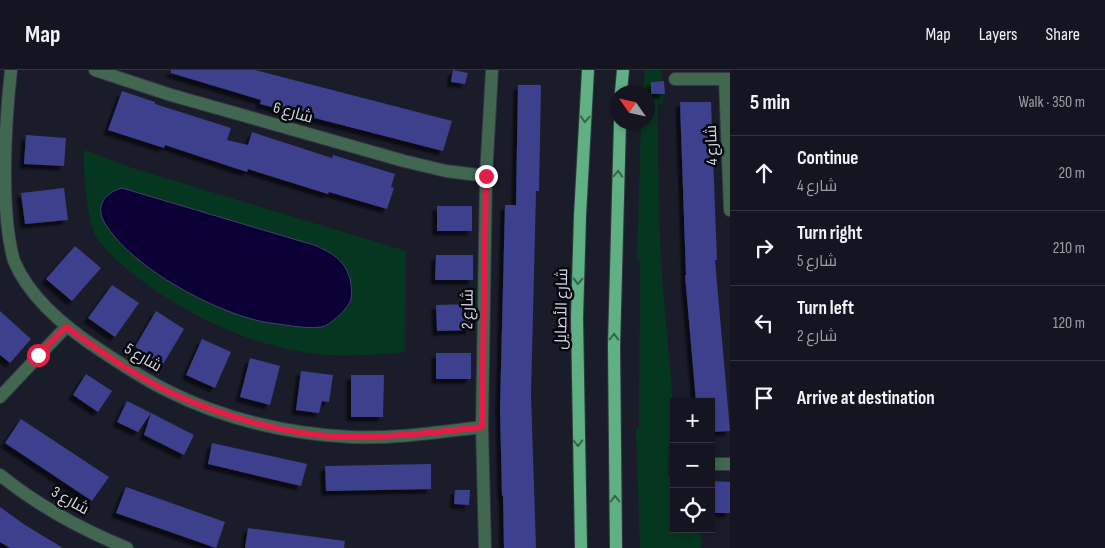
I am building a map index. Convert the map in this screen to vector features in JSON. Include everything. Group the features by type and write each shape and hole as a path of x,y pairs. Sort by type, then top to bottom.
{"main road":[{"name":"شارع الأصايل","path":"581,548 578,309 580,216 588,70"},
{"path":"622,85 623,70"},
{"path":"616,548 614,346 620,130"}],"street":[{"name":"شارع 5","path":"11,70 3,174 3,201 8,241 14,262 26,281 44,305 66,327 116,361 169,392 213,410 258,423 304,433 351,437 398,436 482,427"},
{"name":"شارع 6","path":"94,70 171,95 404,162 446,171 486,176"},
{"name":"شارع 2","path":"485,548 482,427 486,176 492,70"},
{"path":"675,79 728,79"},
{"name":"شارع 4","path":"728,79 730,210"},
{"path":"0,397 66,327"},
{"path":"715,464 730,464"},
{"name":"شارع 3","path":"0,475 54,512 127,548"}],"green space":[{"path":"645,70 662,70 661,81 651,81 651,85 644,85"},
{"path":"655,94 663,94 663,103 658,104 659,211 662,275 673,398 670,398 668,475 670,475 670,533 701,533 701,548 640,548 636,428 639,428 640,260 637,260 641,130 655,130"},
{"path":"84,150 135,169 406,251 405,352 367,355 328,355 280,347 235,333 171,301 122,265 94,233 87,201","holes":["122,188 317,246 331,253 231,311 196,296 168,280 127,250 103,202 106,196"]}],"shaded area":[{"path":"122,188 317,246 334,255 345,267 351,285 352,295 350,303 325,326 308,327 267,323 244,317 199,298 176,286 135,257 118,241 106,225 101,212 103,202 110,193"}],"building":[{"path":"171,70 255,70 452,121 443,151 260,104 261,100 171,73"},
{"path":"453,70 468,73 465,84 451,82"},
{"path":"664,81 665,94 655,94 655,85 651,85 651,82"},
{"path":"518,85 541,85 539,191 536,191 531,395 536,548 504,548 500,409 505,205 516,205"},
{"path":"122,91 155,102 155,104 231,128 227,140 248,145 252,132 332,158 333,155 395,174 391,187 394,188 387,209 329,192 328,194 248,169 247,172 165,145 164,148 108,130"},
{"path":"680,102 711,102 717,260 715,260 730,431 715,432 715,398 696,398 686,275"},
{"path":"26,135 66,138 64,166 24,164"},
{"path":"64,188 68,220 25,224 21,193"},
{"path":"437,206 472,206 472,231 437,231"},
{"path":"75,246 101,268 72,301 46,279"},
{"path":"436,255 473,255 473,280 435,280"},
{"path":"112,285 139,303 115,337 88,318"},
{"path":"470,304 471,330 437,331 436,305"},
{"path":"0,311 31,339 10,363 0,355"},
{"path":"156,311 184,329 162,366 135,347"},
{"path":"202,339 231,352 215,388 186,375"},
{"path":"436,353 471,353 471,379 436,379"},
{"path":"250,358 280,366 270,405 240,397"},
{"path":"301,371 333,375 329,402 322,401 319,413 296,410"},
{"path":"86,374 112,391 98,412 73,395"},
{"path":"351,375 384,375 383,417 351,417"},
{"path":"127,401 151,413 138,432 117,422"},
{"path":"151,413 194,435 184,455 144,435"},
{"path":"21,419 109,477 92,501 5,443"},
{"path":"212,443 307,464 301,486 208,464"},
{"path":"431,464 431,489 326,491 325,466"},
{"path":"715,481 730,482 730,513 715,513"},
{"path":"126,487 225,522 216,548 116,513"},
{"path":"455,490 470,490 469,505 454,504"},
{"path":"0,507 63,548 10,548 0,542"},
{"path":"248,528 345,541 344,548 245,548"}],"route":[{"path":"38,355 66,327 116,361 169,392 213,410 258,423 304,433 351,437 398,436 482,427 486,176"}]}
